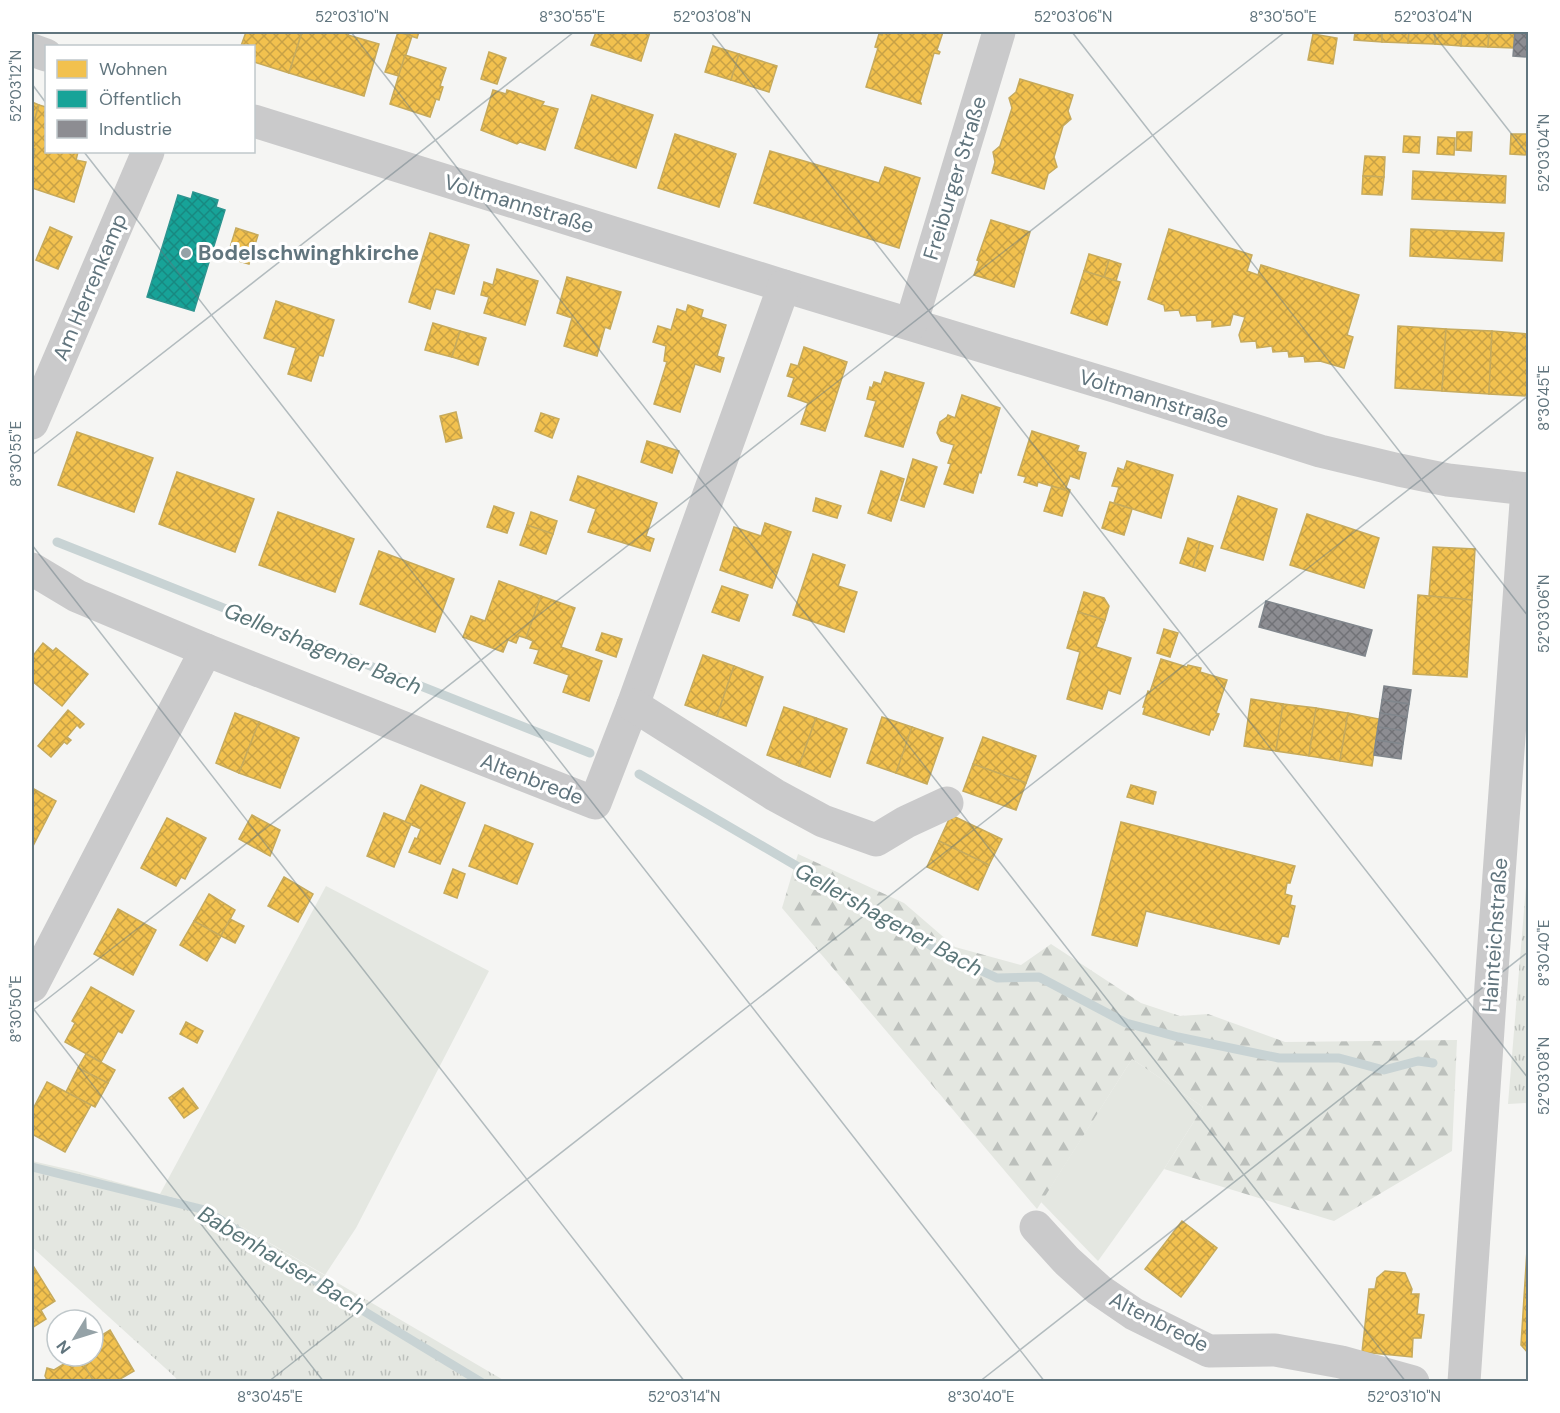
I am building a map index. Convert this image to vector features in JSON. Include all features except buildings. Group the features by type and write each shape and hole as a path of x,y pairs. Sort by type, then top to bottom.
{"street":[{"name":"Freiburger Straße","path":"911,324 999,32"},
{"name":"Voltmannstraße","path":"255,121 1320,451 1448,480 1528,489"},
{"name":"Am Herrenkamp","path":"32,423 148,153"},
{"path":"784,286 633,705 775,795 823,821 876,840 906,822 947,803"},
{"name":"Hainteichstraße","path":"1464,1382 1492,961 1528,489"},
{"name":"Altenbrede","path":"32,569 77,596 206,650 595,803 633,705"},
{"path":"32,986 206,650"},
{"name":"Altenbrede","path":"1036,1227 1067,1261 1099,1290 1134,1314 1209,1351 1275,1350 1341,1362 1413,1382"}],"green space":[{"path":"798,854 904,903 955,947 1021,965 1051,944 1141,1003 1180,1016 1208,1014 1285,1042 1457,1040 1452,1151 1334,1221 1164,1169 1203,1107 1132,1059 1037,1209 782,908"},
{"path":"1528,862 1528,1103 1508,1104"},
{"path":"326,886 489,971 356,1228 325,1275 208,1207 160,1194"},
{"path":"1132,1059 1203,1107 1164,1169 1098,1261 1041,1202"},
{"path":"32,1161 208,1207 505,1381 178,1381 105,1313 105,1308 99,1308 32,1247"}],"waterway":[{"name":"Gellershagener Bach","path":"57,542 590,753"},
{"name":"Gellershagener Bach","path":"639,774 943,953 997,978 1039,977 1126,1023 1178,1037 1279,1058 1339,1058 1384,1070 1418,1061 1433,1063"},
{"name":"Babenhauser Bach","path":"32,1167 205,1210 362,1310 481,1382"}],"place":[{"name":"Bodelschwinghkirche","path":"186,253"}]}
